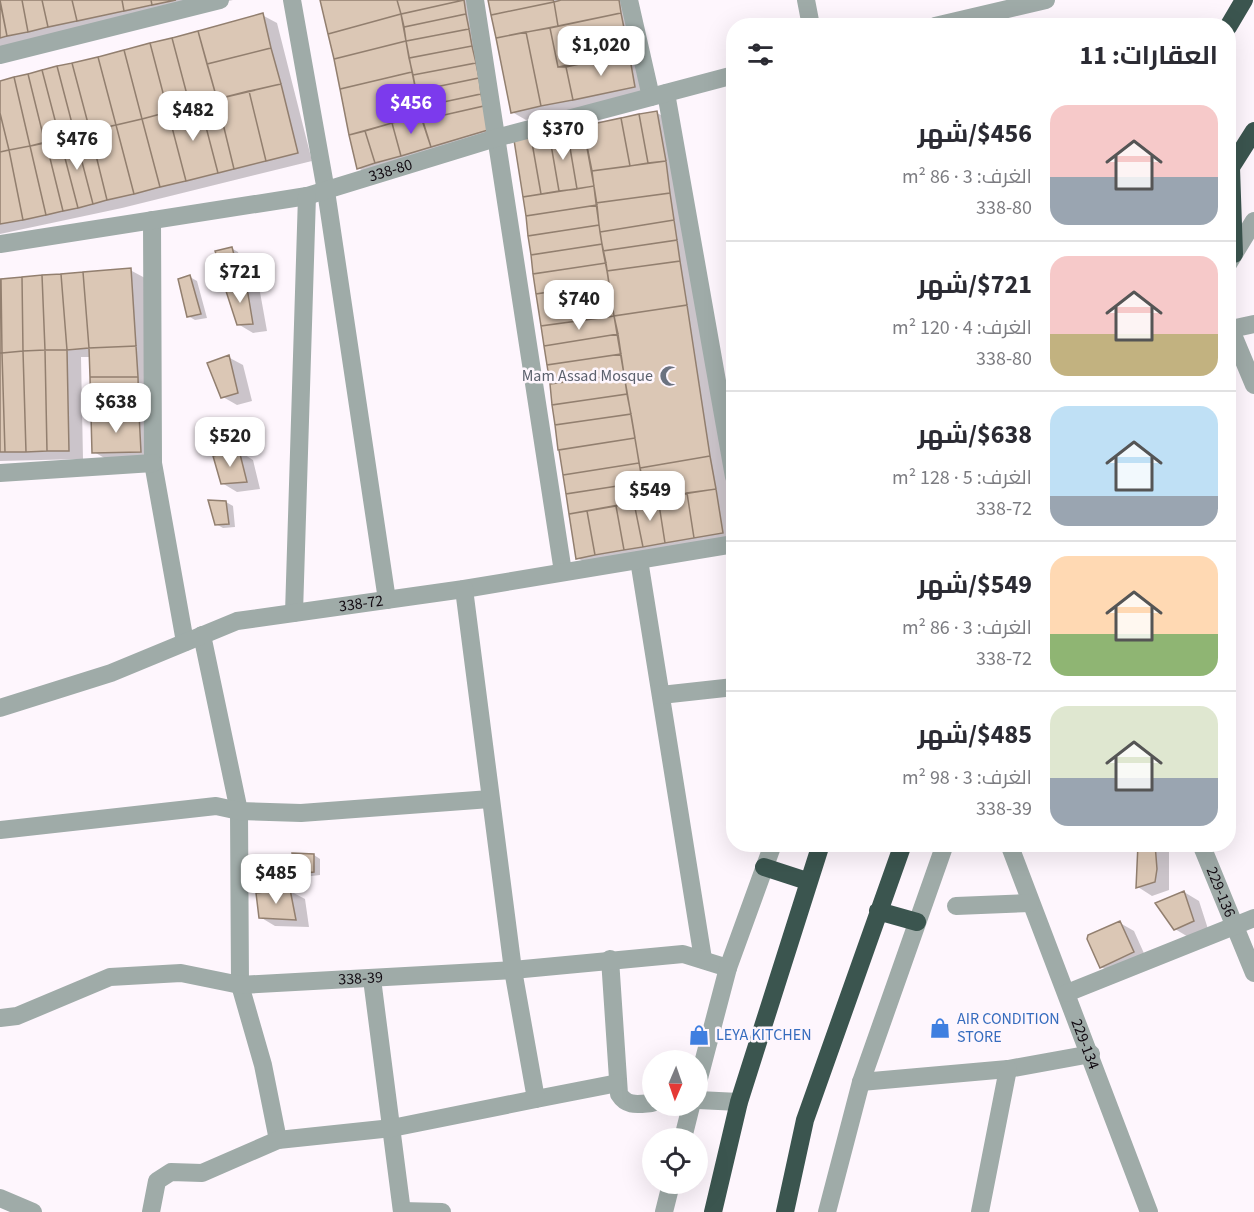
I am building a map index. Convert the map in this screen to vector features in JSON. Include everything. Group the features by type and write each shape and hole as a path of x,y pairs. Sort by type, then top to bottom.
{"highway":[{"path":"1233,18 1244,0"},
{"path":"1236,160 1254,131"},
{"path":"712,1212 739,1102 817,852"},
{"path":"785,1212 805,1120 900,852"},
{"path":"764,867 807,881"},
{"path":"878,911 917,922"}],"street":[{"path":"0,55 220,0"},
{"path":"292,0 326,191 387,600"},
{"path":"476,0 563,572"},
{"path":"629,0 658,95 726,437"},
{"path":"806,0 810,18"},
{"path":"953,18 975,8 1007,17 1046,0"},
{"name":"338-80","path":"0,243 307,196 496,138 726,77"},
{"path":"294,613 307,196"},
{"path":"152,220 153,462 194,638 239,811 240,985 263,1065 278,1140"},
{"path":"1236,251 1254,221"},
{"path":"1236,326 1254,324"},
{"path":"1236,341 1254,385"},
{"path":"0,472 153,462"},
{"name":"338-72","path":"0,708 111,674 237,621 464,589 726,545"},
{"path":"639,560 703,959"},
{"path":"464,589 513,970 536,1099"},
{"path":"661,695 726,688"},
{"path":"0,830 216,806 239,811 301,813 490,799"},
{"path":"706,1050 728,969 770,852"},
{"path":"827,1212 861,1082 942,852"},
{"name":"229-134","path":"1012,852 1091,1054 1149,1212"},
{"name":"229-136","path":"1204,852 1254,973"},
{"path":"956,906 1030,903"},
{"path":"1067,993 1254,918"},
{"name":"338-39","path":"0,1018 17,1016 110,977 181,973 240,985 513,970 610,959 683,954 728,969"},
{"path":"610,959 619,1094 624,1101 632,1104 642,1104"},
{"path":"372,979 402,1212 442,1212"},
{"path":"861,1082 1008,1069 1091,1054"},
{"path":"980,1212 1008,1069"},
{"path":"151,1212 157,1181 171,1172 202,1173 278,1140 392,1128 618,1083"},
{"path":"708,1100 739,1102"},
{"path":"664,1212 668,1194"},
{"path":"0,1197 33,1212"}],"building":[{"path":"0,0 22,0 28,32 7,36"},
{"path":"22,0 42,0 48,27 28,32"},
{"path":"42,0 72,0 77,21 48,27"},
{"path":"72,0 122,0 124,11 77,21"},
{"path":"122,0 151,0 152,5 124,11"},
{"path":"151,0 176,0 152,5"},
{"path":"320,0 397,0 401,14 328,34"},
{"path":"397,0 464,0 401,14"},
{"path":"464,0 466,14 404,27 401,14"},
{"path":"488,0 553,0 554,2 491,15"},
{"path":"619,0 621,13 558,26 554,2"},
{"path":"0,2 7,36 0,38"},
{"path":"554,2 558,26 496,38 491,15"},
{"path":"263,13 271,48 207,64 198,31"},
{"path":"621,13 629,53 558,67 550,28"},
{"path":"401,14 406,41 334,59 328,34"},
{"path":"466,14 469,29 406,41 404,27"},
{"path":"550,28 558,67 566,67 573,100 541,106 526,32"},
{"path":"469,29 472,46 409,58 406,41"},
{"path":"198,31 217,99 190,106 172,38"},
{"path":"526,32 541,106 511,113 496,38"},
{"path":"172,38 190,106 168,112 150,43"},
{"path":"406,41 412,72 340,89 334,59"},
{"path":"150,43 168,112 142,119 124,50"},
{"path":"472,46 476,63 413,75 409,58"},
{"path":"271,48 281,84 217,99 207,64"},
{"path":"124,50 142,119 116,125 98,57"},
{"path":"629,53 635,87 573,100 566,67"},
{"path":"98,57 116,125 90,131 72,63"},
{"path":"72,63 90,131 75,135 57,66"},
{"path":"476,63 479,78 416,91 413,75"},
{"path":"57,66 75,135 60,139 42,70"},
{"path":"42,70 60,139 45,143 28,74"},
{"path":"412,72 421,115 349,135 340,89"},
{"path":"28,74 45,143 30,146 14,77"},
{"path":"14,77 30,146 9,150 0,113 0,81"},
{"path":"479,78 481,94 420,107 416,91"},
{"path":"281,84 298,153 266,161 249,91"},
{"path":"249,91 266,161 234,169 217,99"},
{"path":"481,94 484,106 422,120 420,107"},
{"path":"217,99 234,169 218,173 200,104"},
{"path":"200,104 218,173 186,181 168,112"},
{"path":"484,106 488,130 431,147 422,120"},
{"path":"657,111 666,161 648,163 639,114"},
{"path":"168,112 186,181 160,187 142,119"},
{"path":"0,113 9,150 0,152"},
{"path":"639,114 648,163 630,166 621,118"},
{"path":"421,115 431,147 401,156 392,123"},
{"path":"621,118 630,166 592,171 583,126"},
{"path":"142,119 160,187 134,194 116,125"},
{"path":"392,123 401,156 375,163 365,131"},
{"path":"116,125 134,194 107,200 90,131"},
{"path":"583,126 594,186 577,189 567,130"},
{"path":"567,130 577,189 559,191 549,133"},
{"path":"90,131 107,200 93,204 75,135"},
{"path":"365,131 375,163 357,169 349,135"},
{"path":"549,133 559,191 541,194 531,137"},
{"path":"75,135 93,204 78,208 60,139"},
{"path":"531,137 541,194 523,197 514,140"},
{"path":"60,139 78,208 63,211 46,142"},
{"path":"46,142 63,211 46,215 30,146"},
{"path":"30,146 46,215 23,220 9,150"},
{"path":"9,150 23,220 0,224 0,152"},
{"path":"666,161 670,193 596,203 592,171"},
{"path":"594,186 597,205 526,216 523,197"},
{"path":"670,193 674,220 600,232 596,203"},
{"path":"597,205 599,225 528,236 526,216"},
{"path":"674,220 677,240 603,251 600,232"},
{"path":"599,225 602,244 531,255 528,236"},
{"path":"677,240 680,261 607,271 603,251"},
{"path":"602,244 606,263 533,274 531,255"},
{"path":"232,247 238,270 222,272 215,251"},
{"path":"680,261 687,305 614,316 607,271"},
{"path":"606,263 609,283 536,294 533,274"},
{"path":"131,268 136,346 89,348 83,272"},
{"path":"83,272 89,348 67,350 61,274"},
{"path":"61,274 67,350 45,350 42,275"},
{"path":"42,275 45,350 23,351 22,277"},
{"path":"190,275 201,314 187,317 178,279"},
{"path":"22,277 23,351 2,353 1,279"},
{"path":"0,279 2,353 0,353"},
{"path":"246,282 253,324 237,325 225,288"},
{"path":"609,283 614,316 541,326 536,294"},
{"path":"687,305 710,456 640,468 614,316"},
{"path":"614,316 618,334 544,346 541,326"},
{"path":"618,334 621,354 547,365 544,346"},
{"path":"136,346 138,377 90,377 89,348"},
{"path":"45,350 67,350 69,451 47,451"},
{"path":"45,350 47,451 26,452 23,351"},
{"path":"23,351 26,452 5,452 2,353"},
{"path":"0,353 2,353 5,452 0,452"},
{"path":"621,354 624,374 550,384 547,365"},
{"path":"229,355 238,393 221,398 207,363"},
{"path":"624,374 627,394 552,405 550,384"},
{"path":"90,377 138,377 139,414 91,415"},
{"path":"627,394 631,414 555,425 552,405"},
{"path":"139,414 141,452 92,453 91,415"},
{"path":"631,414 635,438 558,450 555,425"},
{"path":"635,438 639,463 563,475 559,450"},
{"path":"239,450 247,482 221,484 213,456"},
{"path":"710,456 716,489 646,500 640,468"},
{"path":"639,463 643,482 566,494 563,475"},
{"path":"643,482 646,500 569,514 566,494"},
{"path":"716,489 723,533 694,538 687,493"},
{"path":"687,493 694,538 665,543 658,498"},
{"path":"658,498 665,543 643,547 634,503"},
{"path":"208,500 226,501 229,524 215,525"},
{"path":"634,503 643,547 624,550 616,506"},
{"path":"616,506 624,550 595,555 587,511"},
{"path":"587,511 595,555 576,559 569,514"},
{"path":"1138,852 1156,852 1155,882 1136,888"},
{"path":"292,853 314,854 314,872 295,874"},
{"path":"290,889 296,920 259,918 256,893"},
{"path":"1184,891 1194,921 1174,930 1155,903"},
{"path":"1120,921 1134,952 1100,968 1087,939 1088,935"}],"place":[{"name":"Mam Assad Mosque","path":"670,376"},
{"name":"AIR CONDITION STORE","path":"940,1028"},
{"name":"LEYA KITCHEN","path":"699,1035"}]}
